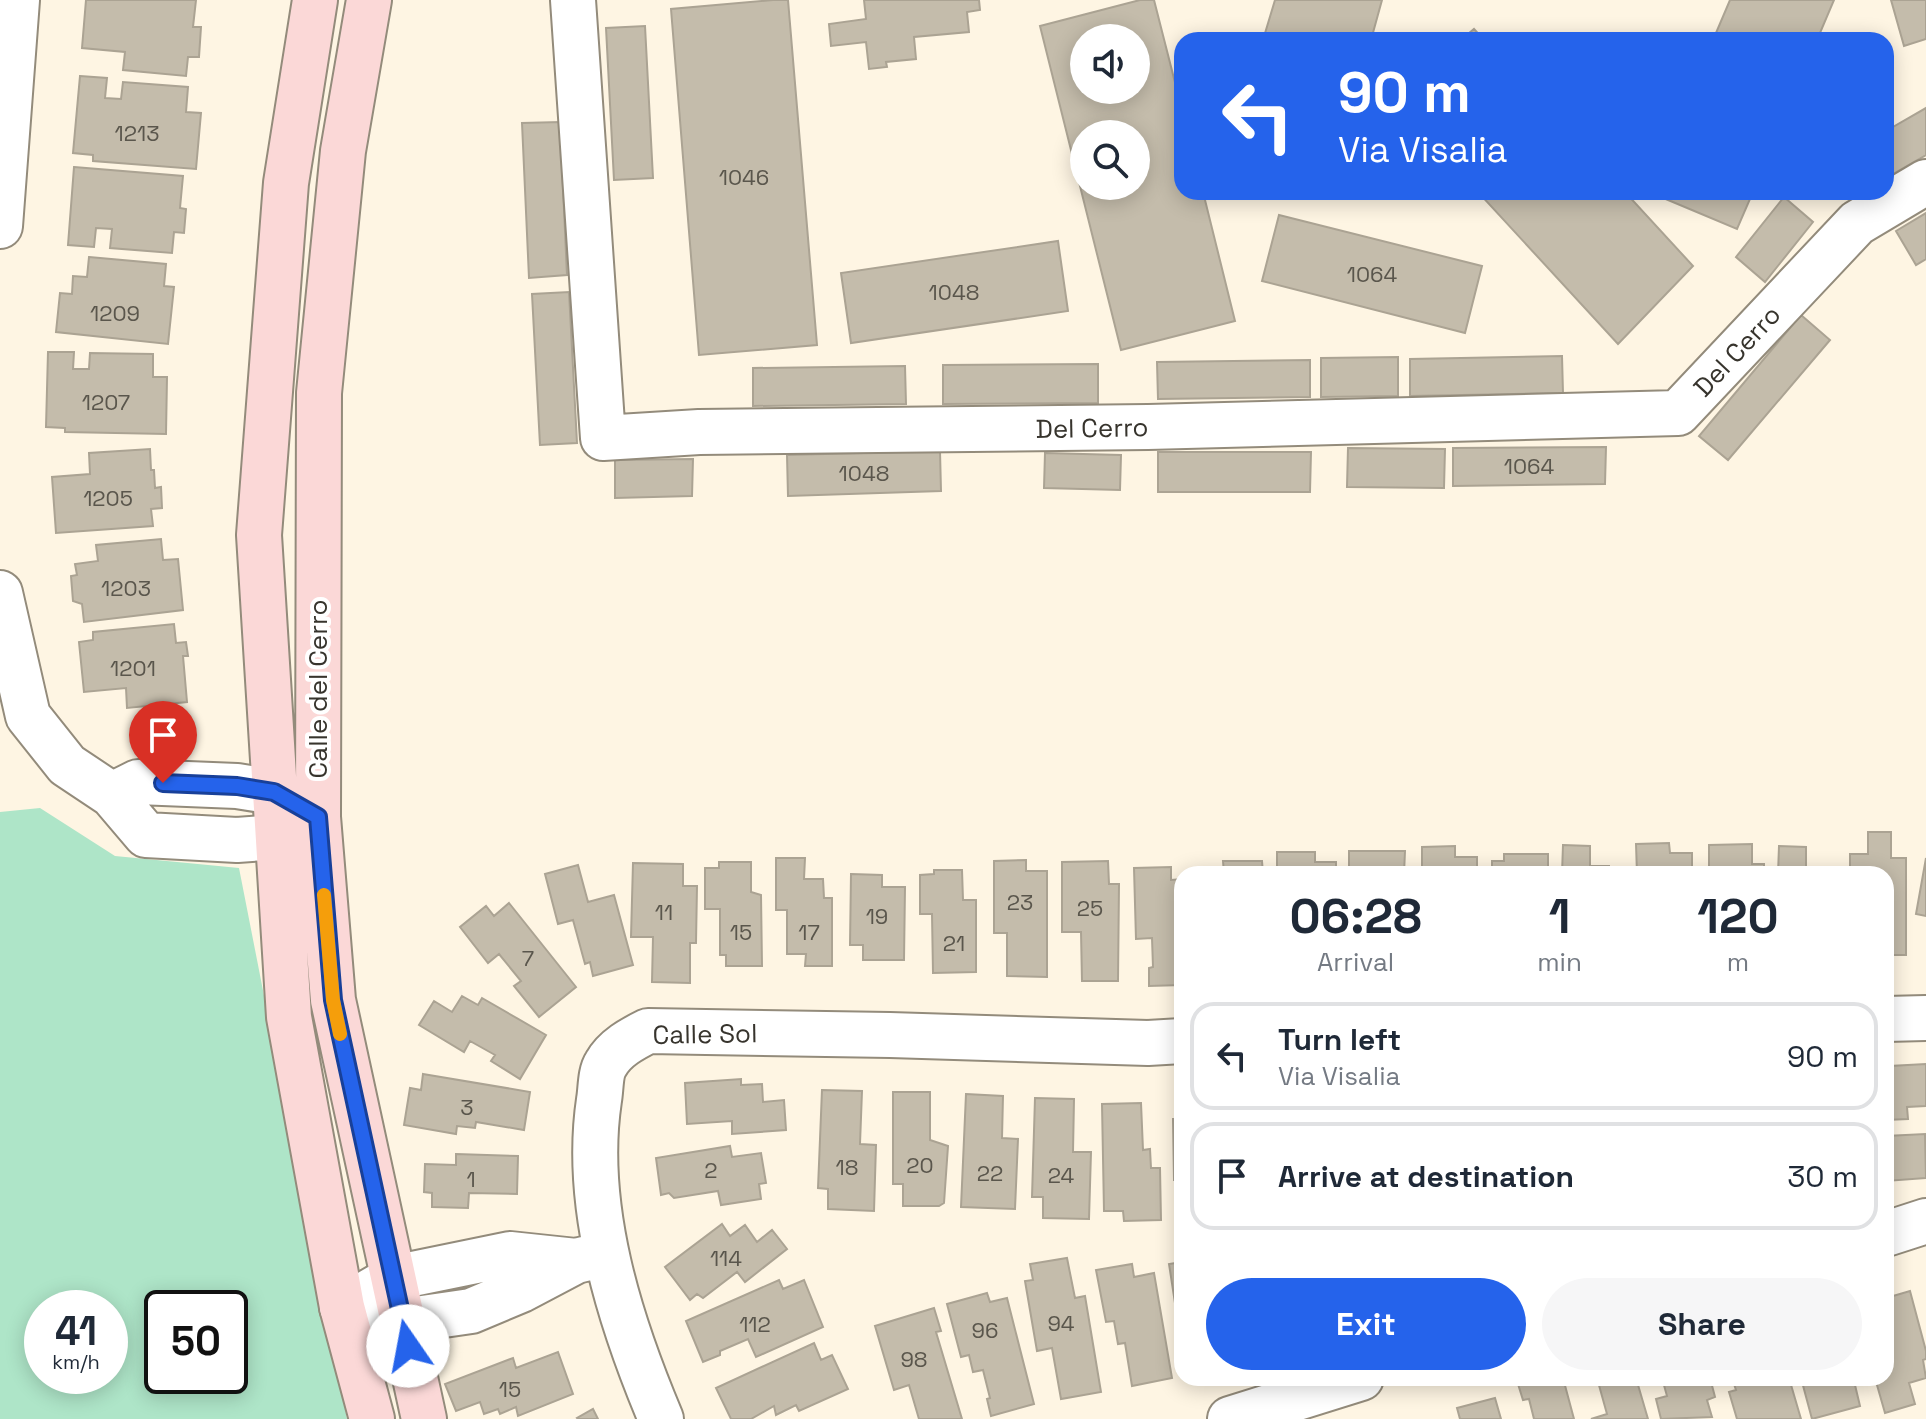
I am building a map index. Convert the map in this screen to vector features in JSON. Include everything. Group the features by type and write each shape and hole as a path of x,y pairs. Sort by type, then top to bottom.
{"main road":[{"name":"Calle del Cerro","path":"315,0 286,183 259,535 289,1017 342,1307 372,1419"},
{"name":"Calle del Cerro","path":"369,0 343,151 319,393 318,817 333,1000 424,1419"}],"street":[{"path":"0,226 17,0"},
{"name":"Del Cerro","path":"573,0 603,438 699,432 1148,427 1678,413 1857,223 1926,182"},
{"path":"0,596 28,716 67,765 112,795 146,835 237,840 277,837 318,817"},
{"path":"112,795 138,782 237,786 274,792 318,817"},
{"path":"1894,1019 1926,1018"},
{"name":"Calle Sol","path":"661,1419 590,1258 594,1135 604,1066 623,1044 648,1031 1174,1041"},
{"path":"1894,1231 1926,1221"},
{"path":"342,1307 393,1278 510,1254 590,1258"},
{"path":"342,1307 402,1321 471,1311 590,1258"},
{"path":"1230,1419 1335,1386"}],"green space":[{"path":"40,808 115,856 239,868 347,1419 0,1419 0,812"}],"building":[{"path":"86,0 196,0 193,27 201,27 199,57 188,57 186,76 123,70 125,52 82,48"},
{"path":"788,0 817,345 699,355 671,9"},
{"path":"864,0 979,0 980,10 967,12 969,32 914,37 916,59 886,62 887,67 869,69 866,42 831,46 829,24 866,19"},
{"path":"1140,0 1154,0 1174,79 1174,200 1205,200 1235,321 1121,350 1084,200 1150,200 1150,120 1070,120 1070,146 1040,26"},
{"path":"1275,0 1382,0 1373,32 1265,32"},
{"path":"1730,0 1834,0 1820,32 1716,32"},
{"path":"1891,0 1926,0 1926,39 1904,46"},
{"path":"645,26 653,178 614,180 606,28"},
{"path":"80,76 107,78 105,98 121,99 123,82 188,87 186,112 201,113 196,169 93,161 93,155 73,153"},
{"path":"1926,108 1926,155 1894,173 1894,126"},
{"path":"560,122 567,275 529,278 522,123"},
{"path":"74,167 183,176 180,208 186,209 184,233 174,232 172,253 110,248 112,229 96,228 94,247 68,245"},
{"path":"1485,200 1632,200 1693,266 1618,344"},
{"path":"1668,200 1750,200 1737,229"},
{"path":"1782,200 1787,200 1813,222 1765,282 1736,257"},
{"path":"1926,213 1926,259 1916,265 1896,231"},
{"path":"1279,215 1482,266 1465,333 1262,281"},
{"path":"1058,241 1068,311 851,343 841,273"},
{"path":"89,257 166,264 164,286 174,287 168,344 56,332 60,293 72,294 73,276 87,277"},
{"path":"569,292 577,443 540,445 532,294"},
{"path":"1801,315 1830,340 1728,460 1699,436"},
{"path":"48,352 74,352 73,369 89,369 90,353 153,354 153,377 167,377 166,434 65,432 65,428 46,427"},
{"path":"1562,356 1563,393 1410,396 1410,359"},
{"path":"1398,357 1398,396 1321,397 1321,358"},
{"path":"1310,360 1310,397 1158,399 1157,362"},
{"path":"1098,364 1098,403 943,404 943,365"},
{"path":"905,366 906,404 753,406 753,368"},
{"path":"1606,447 1605,484 1453,486 1453,448"},
{"path":"1348,448 1445,449 1444,488 1347,487"},
{"path":"150,449 155,488 161,487 162,508 151,509 153,526 56,533 52,477 90,474 89,453"},
{"path":"940,451 941,491 788,496 787,455"},
{"path":"1158,452 1311,452 1310,492 1158,492"},
{"path":"1045,453 1121,455 1120,490 1044,488"},
{"path":"693,459 692,496 615,498 615,460"},
{"path":"161,539 163,560 178,559 183,610 84,622 82,604 73,601 71,576 77,575 75,564 98,561 96,545"},
{"path":"174,624 176,643 186,642 188,656 183,656 187,702 127,708 126,688 84,692 79,642 93,640 93,632"},
{"path":"1868,832 1891,832 1891,858 1906,858 1906,955 1894,955 1894,866 1850,866 1850,854 1868,854"},
{"path":"1669,843 1670,853 1692,853 1692,866 1637,866 1636,844"},
{"path":"1752,844 1752,864 1764,866 1709,866 1709,845"},
{"path":"1563,845 1590,846 1590,866 1562,866"},
{"path":"1455,846 1455,857 1477,857 1477,866 1422,866 1422,847"},
{"path":"1779,846 1806,847 1806,866 1778,866"},
{"path":"1349,851 1405,851 1404,866 1349,866"},
{"path":"1277,852 1315,852 1315,862 1336,862 1336,866 1277,866"},
{"path":"1504,854 1548,854 1548,866 1492,866 1492,861 1504,861"},
{"path":"776,858 805,858 804,879 823,879 824,898 832,898 832,966 805,966 806,954 787,954 787,910 776,910"},
{"path":"1926,858 1926,916 1916,914"},
{"path":"1026,860 1026,871 1047,871 1047,977 1007,976 1007,933 994,933 994,861"},
{"path":"1108,861 1109,884 1119,884 1118,981 1082,981 1081,932 1062,932 1062,862"},
{"path":"1223,861 1262,861 1262,866 1223,866"},
{"path":"719,862 751,862 751,892 761,895 762,966 726,966 726,955 720,955 720,909 705,909 705,868 719,868"},
{"path":"633,863 683,864 683,886 697,886 696,943 690,943 690,983 652,982 653,937 631,937"},
{"path":"578,865 588,902 614,895 633,965 593,976 590,962 585,964 573,920 558,924 545,874"},
{"path":"1171,867 1171,880 1174,880 1174,985 1149,986 1149,968 1153,967 1152,938 1136,939 1134,868"},
{"path":"934,870 962,870 963,900 976,900 976,972 933,973 932,914 920,914 920,875 934,874"},
{"path":"851,874 882,875 882,887 905,887 904,960 863,960 863,945 850,945"},
{"path":"509,903 576,987 539,1017 514,986 521,981 499,954 488,963 460,927 486,906 494,916"},
{"path":"462,996 478,1005 482,998 546,1035 520,1079 491,1061 495,1055 470,1041 464,1052 419,1025 434,1001 452,1012"},
{"path":"1926,1064 1926,1106 1907,1107 1908,1119 1894,1120 1894,1066"},
{"path":"423,1074 530,1092 524,1130 476,1122 475,1128 457,1126 456,1134 404,1125 410,1088 421,1090"},
{"path":"741,1079 741,1085 762,1084 763,1102 784,1100 786,1130 732,1134 732,1121 687,1124 685,1083"},
{"path":"822,1090 862,1091 860,1144 876,1145 874,1211 828,1209 828,1189 818,1188"},
{"path":"893,1092 930,1092 930,1140 948,1146 944,1203 939,1206 903,1206 903,1184 893,1184"},
{"path":"966,1094 1003,1096 1002,1138 1018,1139 1015,1209 961,1207"},
{"path":"1035,1098 1074,1099 1073,1152 1091,1152 1089,1219 1043,1218 1043,1197 1032,1197"},
{"path":"1141,1103 1143,1150 1150,1149 1151,1168 1160,1168 1161,1220 1124,1221 1123,1211 1104,1211 1102,1104"},
{"path":"1925,1134 1926,1178 1894,1180 1894,1136"},
{"path":"730,1146 732,1157 761,1153 766,1183 759,1184 761,1199 721,1205 718,1191 674,1198 669,1193 661,1195 656,1158"},
{"path":"456,1154 518,1156 517,1194 469,1193 468,1208 432,1207 432,1193 424,1192 425,1164 456,1165"},
{"path":"722,1224 730,1236 745,1225 757,1242 772,1230 787,1249 745,1282 737,1272 703,1298 697,1294 690,1300 665,1267"},
{"path":"1067,1258 1075,1298 1085,1296 1101,1392 1061,1399 1052,1348 1037,1351 1025,1281 1033,1280 1030,1264"},
{"path":"1174,1263 1174,1296 1169,1264"},
{"path":"1132,1264 1134,1277 1154,1273 1172,1378 1132,1386 1125,1343 1118,1344 1114,1321 1106,1322 1096,1270"},
{"path":"779,1280 783,1289 804,1280 823,1327 756,1357 748,1339 703,1362 686,1321"},
{"path":"1910,1291 1926,1351 1926,1359 1923,1360 1926,1378 1909,1383 1915,1404 1885,1413 1877,1386 1894,1386 1894,1296"},
{"path":"987,1293 990,1302 1007,1298 1034,1404 991,1416 983,1370 973,1372 969,1355 961,1357 947,1304"},
{"path":"934,1308 941,1331 936,1332 962,1419 919,1419 909,1385 894,1390 875,1326"},
{"path":"814,1343 821,1360 832,1355 848,1389 799,1411 796,1405 776,1415 774,1406 751,1419 731,1419 716,1388"},
{"path":"558,1352 573,1394 518,1416 516,1407 500,1414 498,1409 484,1414 480,1402 456,1411 445,1384 513,1358 516,1368"},
{"path":"1519,1386 1565,1386 1574,1419 1534,1419 1529,1399 1523,1400"},
{"path":"1599,1386 1638,1386 1648,1419 1591,1419 1607,1414"},
{"path":"1664,1386 1712,1386 1715,1397 1707,1400 1712,1417 1661,1419 1656,1399 1667,1396"},
{"path":"1735,1386 1791,1386 1801,1419 1737,1419 1729,1392 1736,1390"},
{"path":"1803,1386 1855,1386 1860,1406 1812,1419"},
{"path":"1495,1398 1501,1419 1460,1419 1457,1408"},
{"path":"593,1409 598,1419 577,1418"}],"slow traffic":[{"path":"324,895 333,1000 340,1034"}],"route":[{"path":"163,783 237,786 274,792 318,817 333,1000 408,1346"}]}
